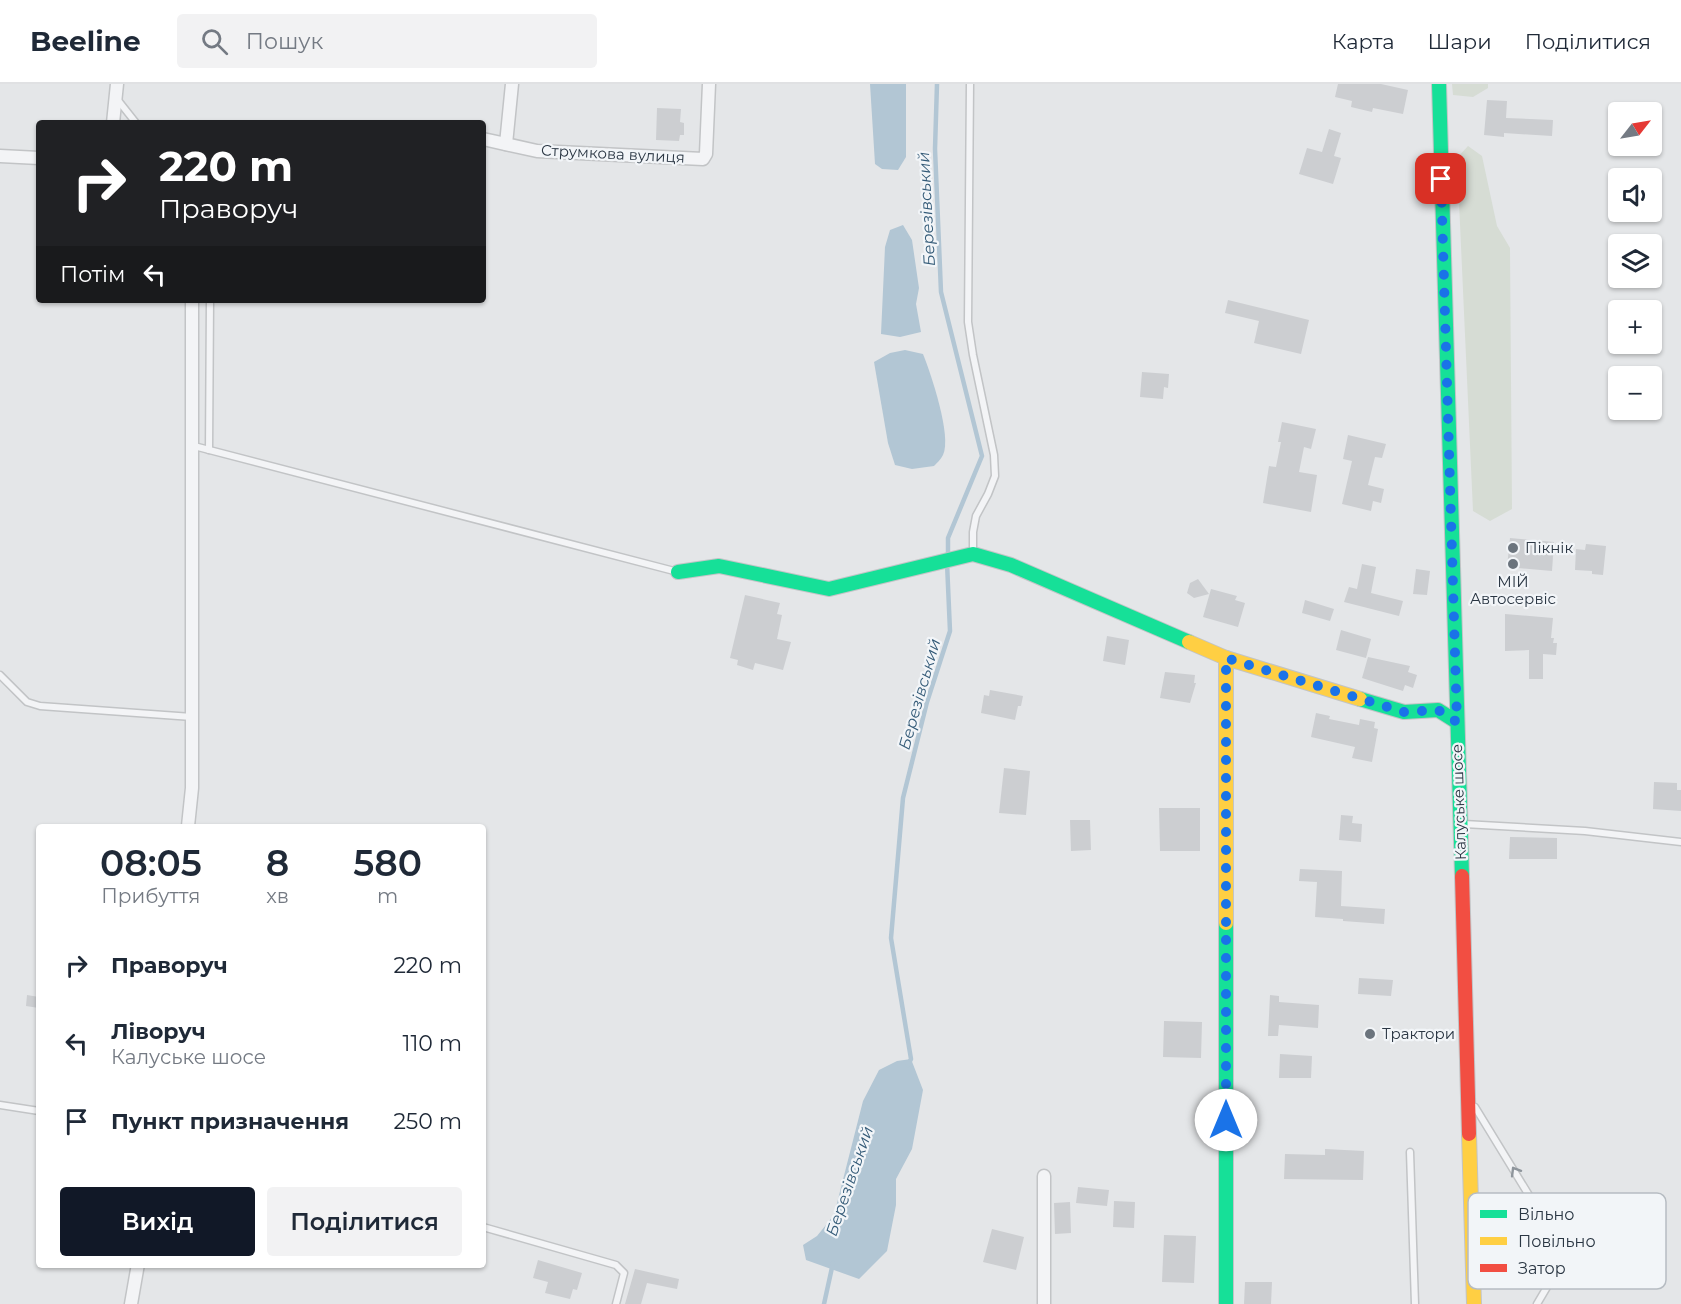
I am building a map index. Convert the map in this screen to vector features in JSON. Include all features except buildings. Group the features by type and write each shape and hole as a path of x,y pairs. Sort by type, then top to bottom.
{"street":[{"path":"113,120 117,84"},
{"path":"506,144 512,84"},
{"name":"Струмкова вулиця","path":"486,140 537,151 704,159 709,84"},
{"name":"Калуське шосе","path":"1439,84 1471,1193"},
{"path":"0,156 36,158"},
{"path":"188,824 192,788 194,446 192,303"},
{"path":"678,572 718,566 829,589 973,554 1011,565 1226,658 1404,712 1438,710 1457,722"},
{"path":"1226,658 1226,1304"},
{"path":"1044,1176 1044,1304"},
{"path":"131,1304 137,1268"},
{"name":"Калуське шосе","path":"1474,1289 1474,1304"}],"lane":[{"path":"970,84 968,322 994,455 994,476 988,494 976,516 972,532 973,554"},
{"path":"117,98 134,120"},
{"path":"209,450 210,303"},
{"path":"194,446 678,572"},
{"path":"0,675 27,702 40,706 192,717"},
{"path":"1460,824 1585,831 1681,842"},
{"path":"1468,1094 1528,1193"},
{"path":"0,1106 36,1111"},
{"path":"1410,1152 1415,1304"},
{"path":"486,1228 616,1265 624,1273 616,1304"},
{"path":"1537,1304 1546,1289"}],"shaded area":[{"path":"1452,84 1488,84 1488,88 1473,97 1453,95"},
{"path":"1468,146 1482,156 1497,226 1510,248 1512,509 1490,521 1473,511 1457,158"}],"water":[{"path":"870,84 906,84 906,157 898,170 882,169 875,164"},
{"path":"903,225 912,240 919,288 916,304 921,332 900,337 881,334 885,247 890,230"},
{"path":"905,350 923,354 943,420 945,446 943,455 934,466 912,469 895,465 888,443 874,362 890,353"},
{"path":"911,1059 923,1090 912,1149 896,1179 896,1205 887,1251 859,1279 806,1260 803,1245 817,1236 834,1215 863,1101 879,1070 897,1061"}],"waterway":[{"name":"Березівський","path":"937,84 935,149 941,292 982,456 948,538 948,555"},
{"name":"Березівський","path":"908,1065 911,1059 891,938 903,798 927,702 950,631 947,563"},
{"name":"Березівський","path":"824,1304 833,1263"}],"traffic: fast":[{"path":"1439,84 1462,876"},
{"path":"678,572 719,566 829,589 973,554 1011,565 1189,642"},
{"path":"1360,699 1404,712 1438,710 1457,722"},
{"path":"1226,923 1226,1304"}],"traffic: slow":[{"path":"1189,642 1226,658 1360,699"},
{"path":"1226,658 1226,923"},
{"path":"1469,1134 1471,1193"},
{"path":"1474,1289 1474,1304"}],"traffic: jam":[{"path":"1462,876 1469,1134"}],"place":[{"name":"Пікнік","path":"1513,548"},
{"name":"МІЙ Автосервіс","path":"1513,564"},
{"name":"Трактори","path":"1370,1034"}],"route":[{"path":"1226,1120 1226,658 1404,712 1438,710 1457,722 1441,179"}]}
